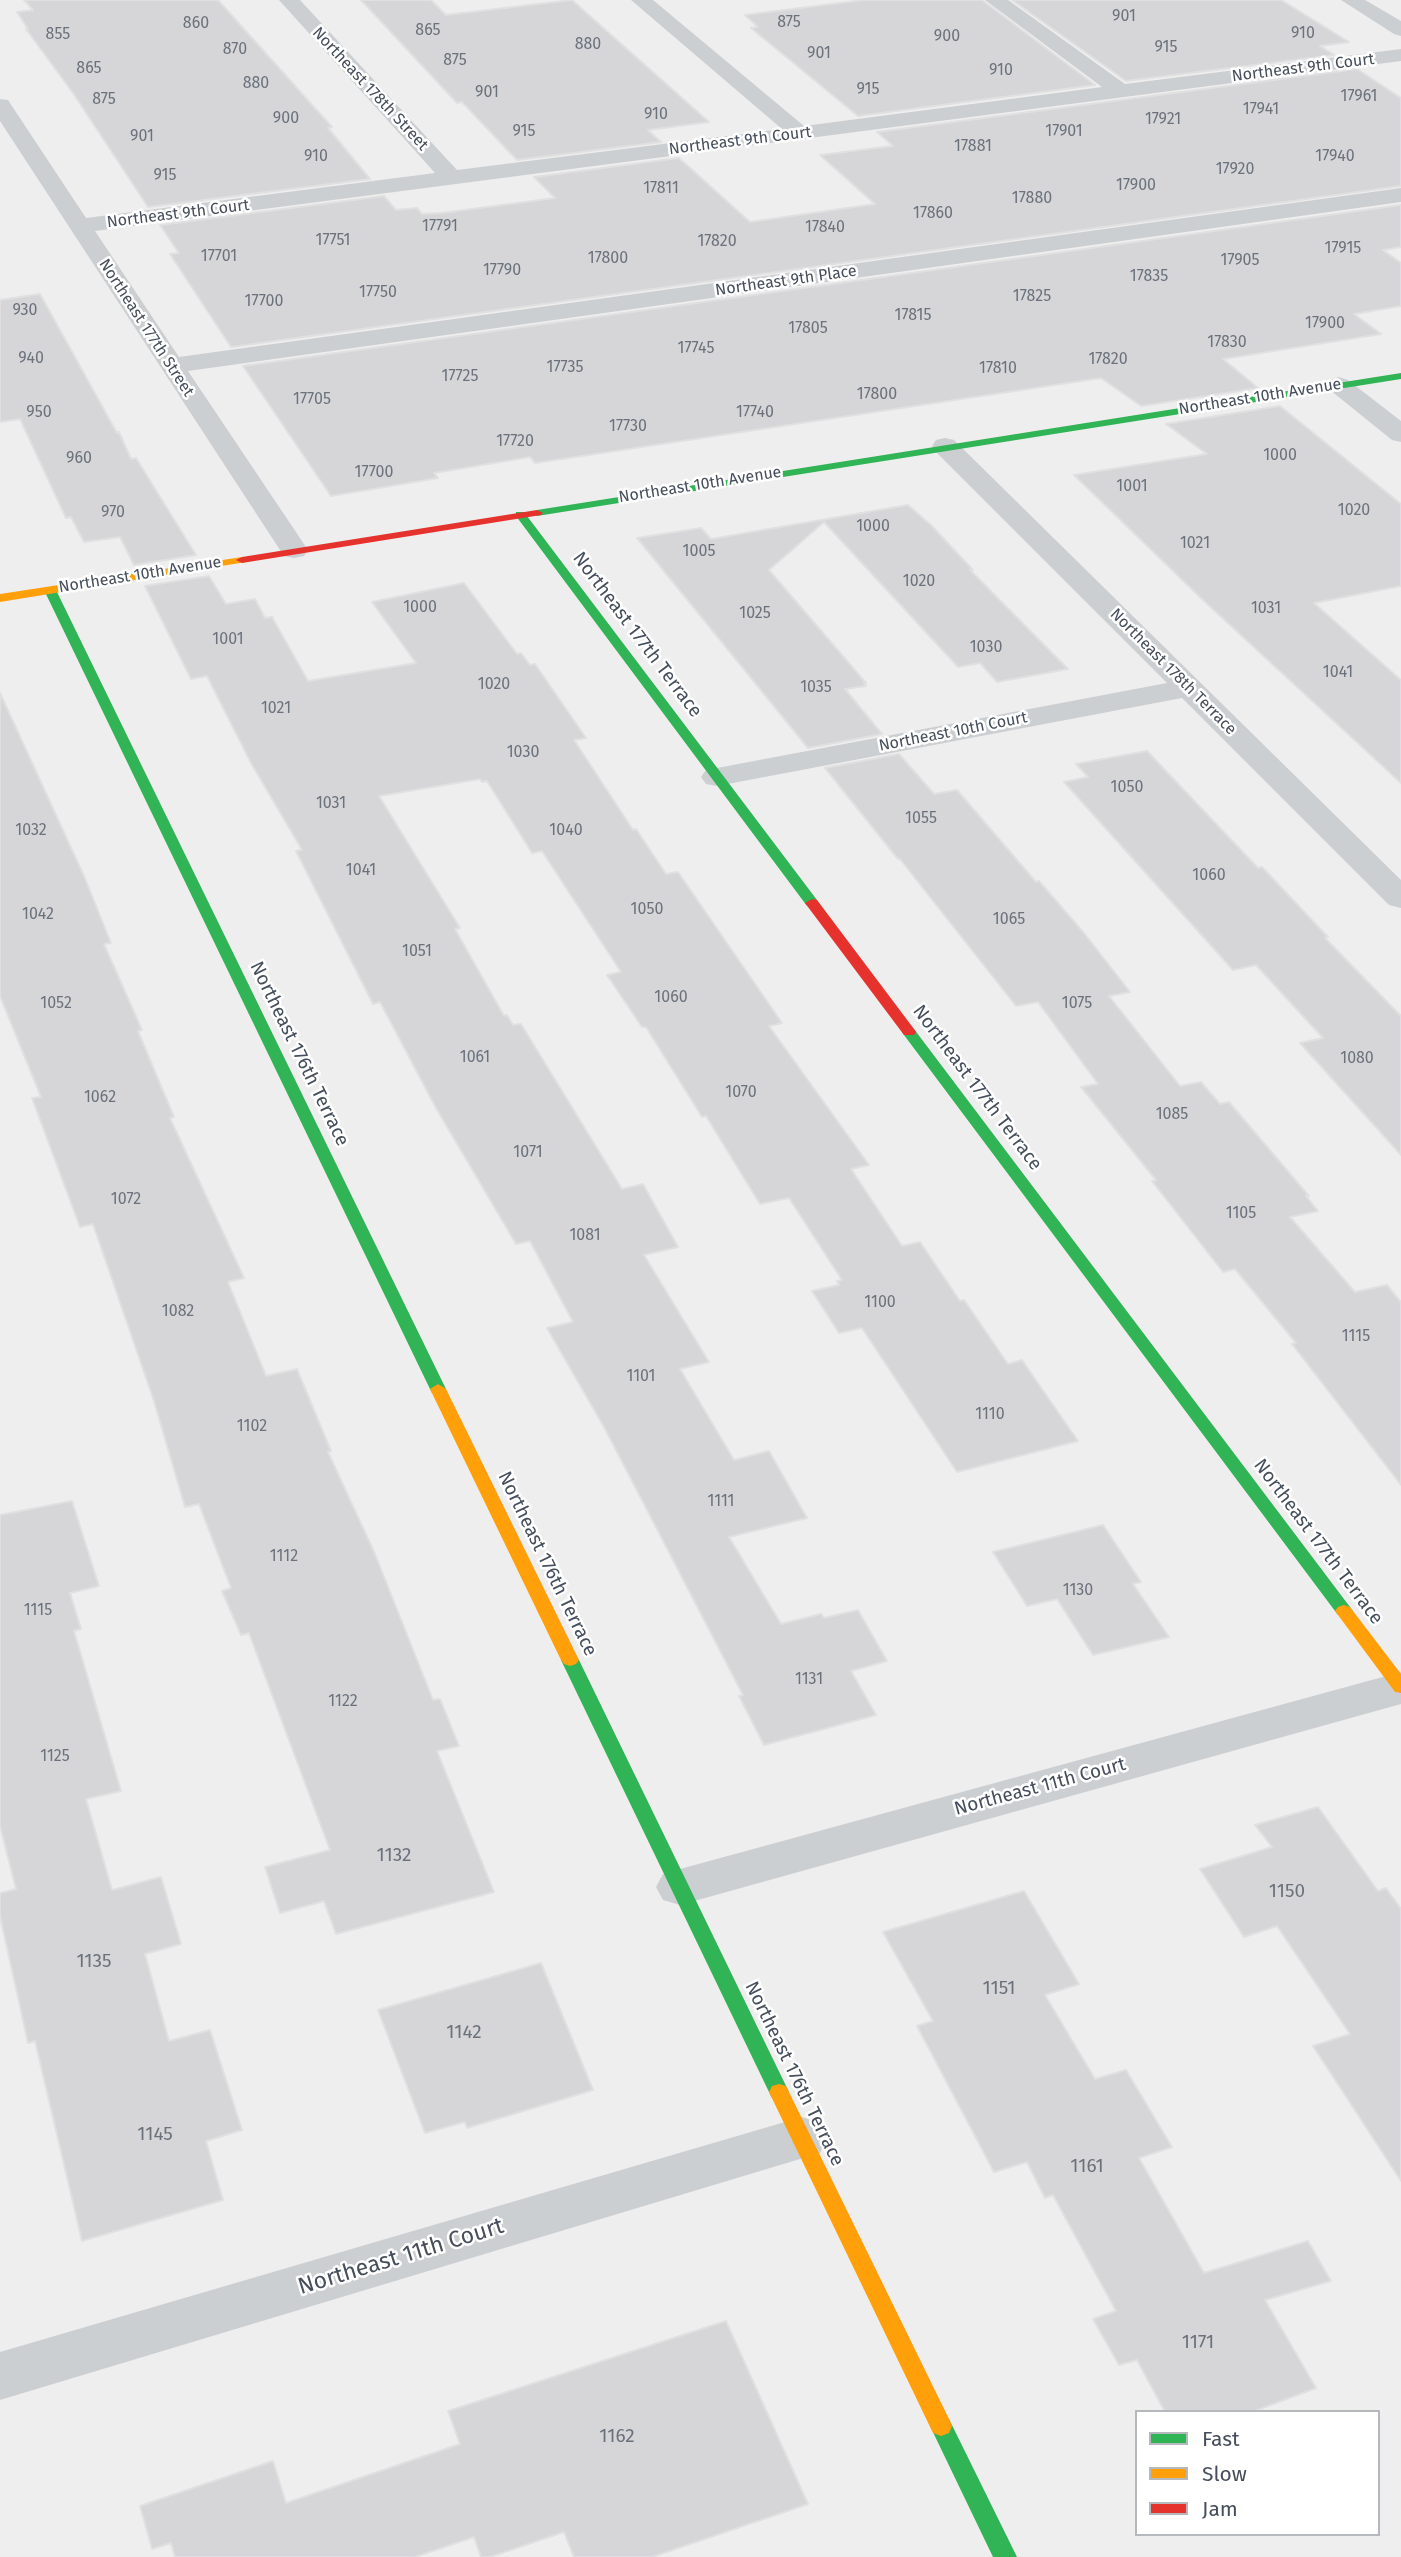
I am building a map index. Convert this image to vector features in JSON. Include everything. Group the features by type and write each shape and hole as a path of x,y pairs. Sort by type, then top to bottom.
{"street":[{"name":"Northeast 178th Street","path":"289,0 452,178"},
{"path":"641,0 800,133"},
{"path":"995,0 1122,92"},
{"path":"1351,0 1401,30"},
{"name":"Northeast 9th Court","path":"80,226 1401,55"},
{"name":"Northeast 177th Street","path":"0,105 294,550"},
{"path":"0,147 26,144"},
{"name":"Northeast 9th Place","path":"172,366 1401,195"},
{"name":"Northeast 10th Avenue","path":"0,598 945,446 1401,376"},
{"path":"1339,385 1401,434"},
{"name":"Northeast 178th Terrace","path":"945,446 1401,898"},
{"name":"Northeast 177th Terrace","path":"520,514 1401,1688"},
{"name":"Northeast 176th Terrace","path":"50,590 1005,2557"},
{"name":"Northeast 10th Court","path":"717,777 1189,688"},
{"name":"Northeast 11th Court","path":"680,1886 1401,1688"},
{"name":"Northeast 11th Court","path":"0,2376 802,2138"}],"building":[{"path":"24,0 218,0 332,127 328,128 370,179 148,207 73,93 26,29 17,12 33,10"},
{"path":"361,0 431,0 446,15 572,0 709,122 648,130 661,142 517,160 462,102 457,103"},
{"path":"864,0 982,0 1095,85 858,116 751,28 758,27 745,15"},
{"path":"1012,0 1281,0 1349,42 1320,46 1334,55 1126,81"},
{"path":"1357,69 1401,98 1401,186 231,347 170,254 179,253 160,225 384,196 396,210 417,208 422,214 442,213 555,198 534,177 679,158 750,222 875,204 820,155 893,146 877,132"},
{"path":"1401,205 1401,247 1383,250 1401,263 1401,306 1354,314 1381,334 1223,359 1258,388 1141,406 1101,378 535,463 530,457 434,473 438,478 331,496 243,366"},
{"path":"40,294 117,433 119,432 131,459 136,458 196,555 134,565 120,537 84,542 71,517 66,518 20,419 0,422 0,300"},
{"path":"1280,406 1401,504 1401,586 1314,603 1401,680 1401,783 1204,601 1074,475 1207,454 1166,424"},
{"path":"908,505 932,526 973,570 970,570 1068,669 997,682 980,663 958,667 824,522 769,570 866,683 866,686 845,689 882,734 808,748 637,538 701,528 711,539"},
{"path":"209,576 226,604 255,599 265,618 272,617 308,681 416,663 372,602 464,583 517,654 521,653 530,665 535,664 586,738 574,740 633,830 636,829 666,874 678,872 782,1023 769,1026 869,1165 851,1169 902,1246 920,1242 1008,1364 1022,1360 1078,1441 957,1472 862,1328 839,1333 812,1291 839,1285 837,1281 842,1280 789,1198 760,1204 706,1116 702,1117 646,1027 642,1027 607,975 621,972 542,851 532,853 487,781 482,782 480,779 379,796 460,928 455,929 504,1016 507,1015 513,1025 521,1024 622,1189 643,1184 678,1247 644,1255 709,1362 680,1369 734,1460 769,1451 807,1518 729,1537 781,1624 821,1614 824,1618 858,1610 887,1661 851,1671 876,1715 764,1745 739,1696 743,1695 604,1427 547,1328 573,1322 530,1241 516,1244 436,1108 380,1002 373,1004 296,851 302,850 251,763 207,676 191,679 145,586"},
{"path":"0,693 84,876 111,943 104,944 142,1030 138,1031 174,1117 170,1118 244,1278 228,1282 266,1376 297,1369 331,1451 328,1452 375,1554 433,1700 440,1699 459,1746 437,1751 494,1892 336,1934 324,1901 280,1913 265,1867 330,1850 249,1633 241,1635 222,1591 231,1588 199,1504 185,1507 154,1401 93,1224 80,1227 32,1098 41,1097 0,996"},
{"path":"1147,751 1258,868 1262,867 1328,937 1325,938 1401,1016 1401,1155 1300,1043 1323,1038 1256,965 1233,970 1064,782 1088,777 1076,764"},
{"path":"899,754 934,794 957,790 1084,933 1130,992 1109,996 1180,1086 1201,1082 1220,1104 1229,1102 1309,1196 1306,1196 1318,1211 1290,1217 1355,1292 1387,1285 1401,1302 1401,1485 1292,1344 1296,1343 1235,1269 1223,1272 1152,1181 1156,1180 1081,1087 1098,1084 1038,1002 1016,1006 825,768"},
{"path":"72,1501 99,1586 70,1593 81,1629 74,1631 121,1791 86,1799 112,1890 161,1877 181,1944 145,1954 169,2041 210,2030 242,2130 206,2141 223,2200 82,2241 35,2041 28,2043 0,1916 0,1893 16,1889 0,1826 0,1515"},
{"path":"1103,1525 1141,1582 1133,1584 1169,1637 1093,1655 1057,1599 1027,1606 993,1552"},
{"path":"1318,1807 1378,1891 1386,1888 1401,1909 1401,2181 1313,2046 1350,2034 1277,1926 1244,1937 1200,1869 1272,1847 1255,1825"},
{"path":"1024,1891 1079,1984 1045,1995 1095,2079 1126,2070 1172,2147 1139,2158 1204,2273 1308,2241 1331,2281 1265,2300 1316,2388 1257,2410 1164,2410 1137,2360 1119,2365 1093,2319 1116,2311 1053,2195 1045,2198 1027,2162 994,2172 917,2026 933,2021 883,1932"},
{"path":"541,1963 593,2090 467,2128 465,2122 425,2133 378,2010"},
{"path":"726,2321 808,2504 652,2557 574,2557 564,2532 490,2557 481,2557 474,2537 415,2557 175,2557 171,2543 152,2549 140,2506 273,2461 286,2503 460,2444 448,2411"}],"traffic: fast":[{"path":"537,513 1401,376"},
{"path":"520,514 812,903"},
{"path":"50,590 438,1389"},
{"path":"909,1032 1344,1611"},
{"path":"570,1660 779,2092"},
{"path":"941,2426 1005,2557"}],"traffic: slow":[{"path":"0,598 242,560"},
{"path":"438,1389 570,1660"},
{"path":"1344,1611 1401,1687"},
{"path":"779,2092 941,2426"}],"traffic: jam":[{"path":"242,560 537,513"},
{"path":"812,903 909,1032"}]}
